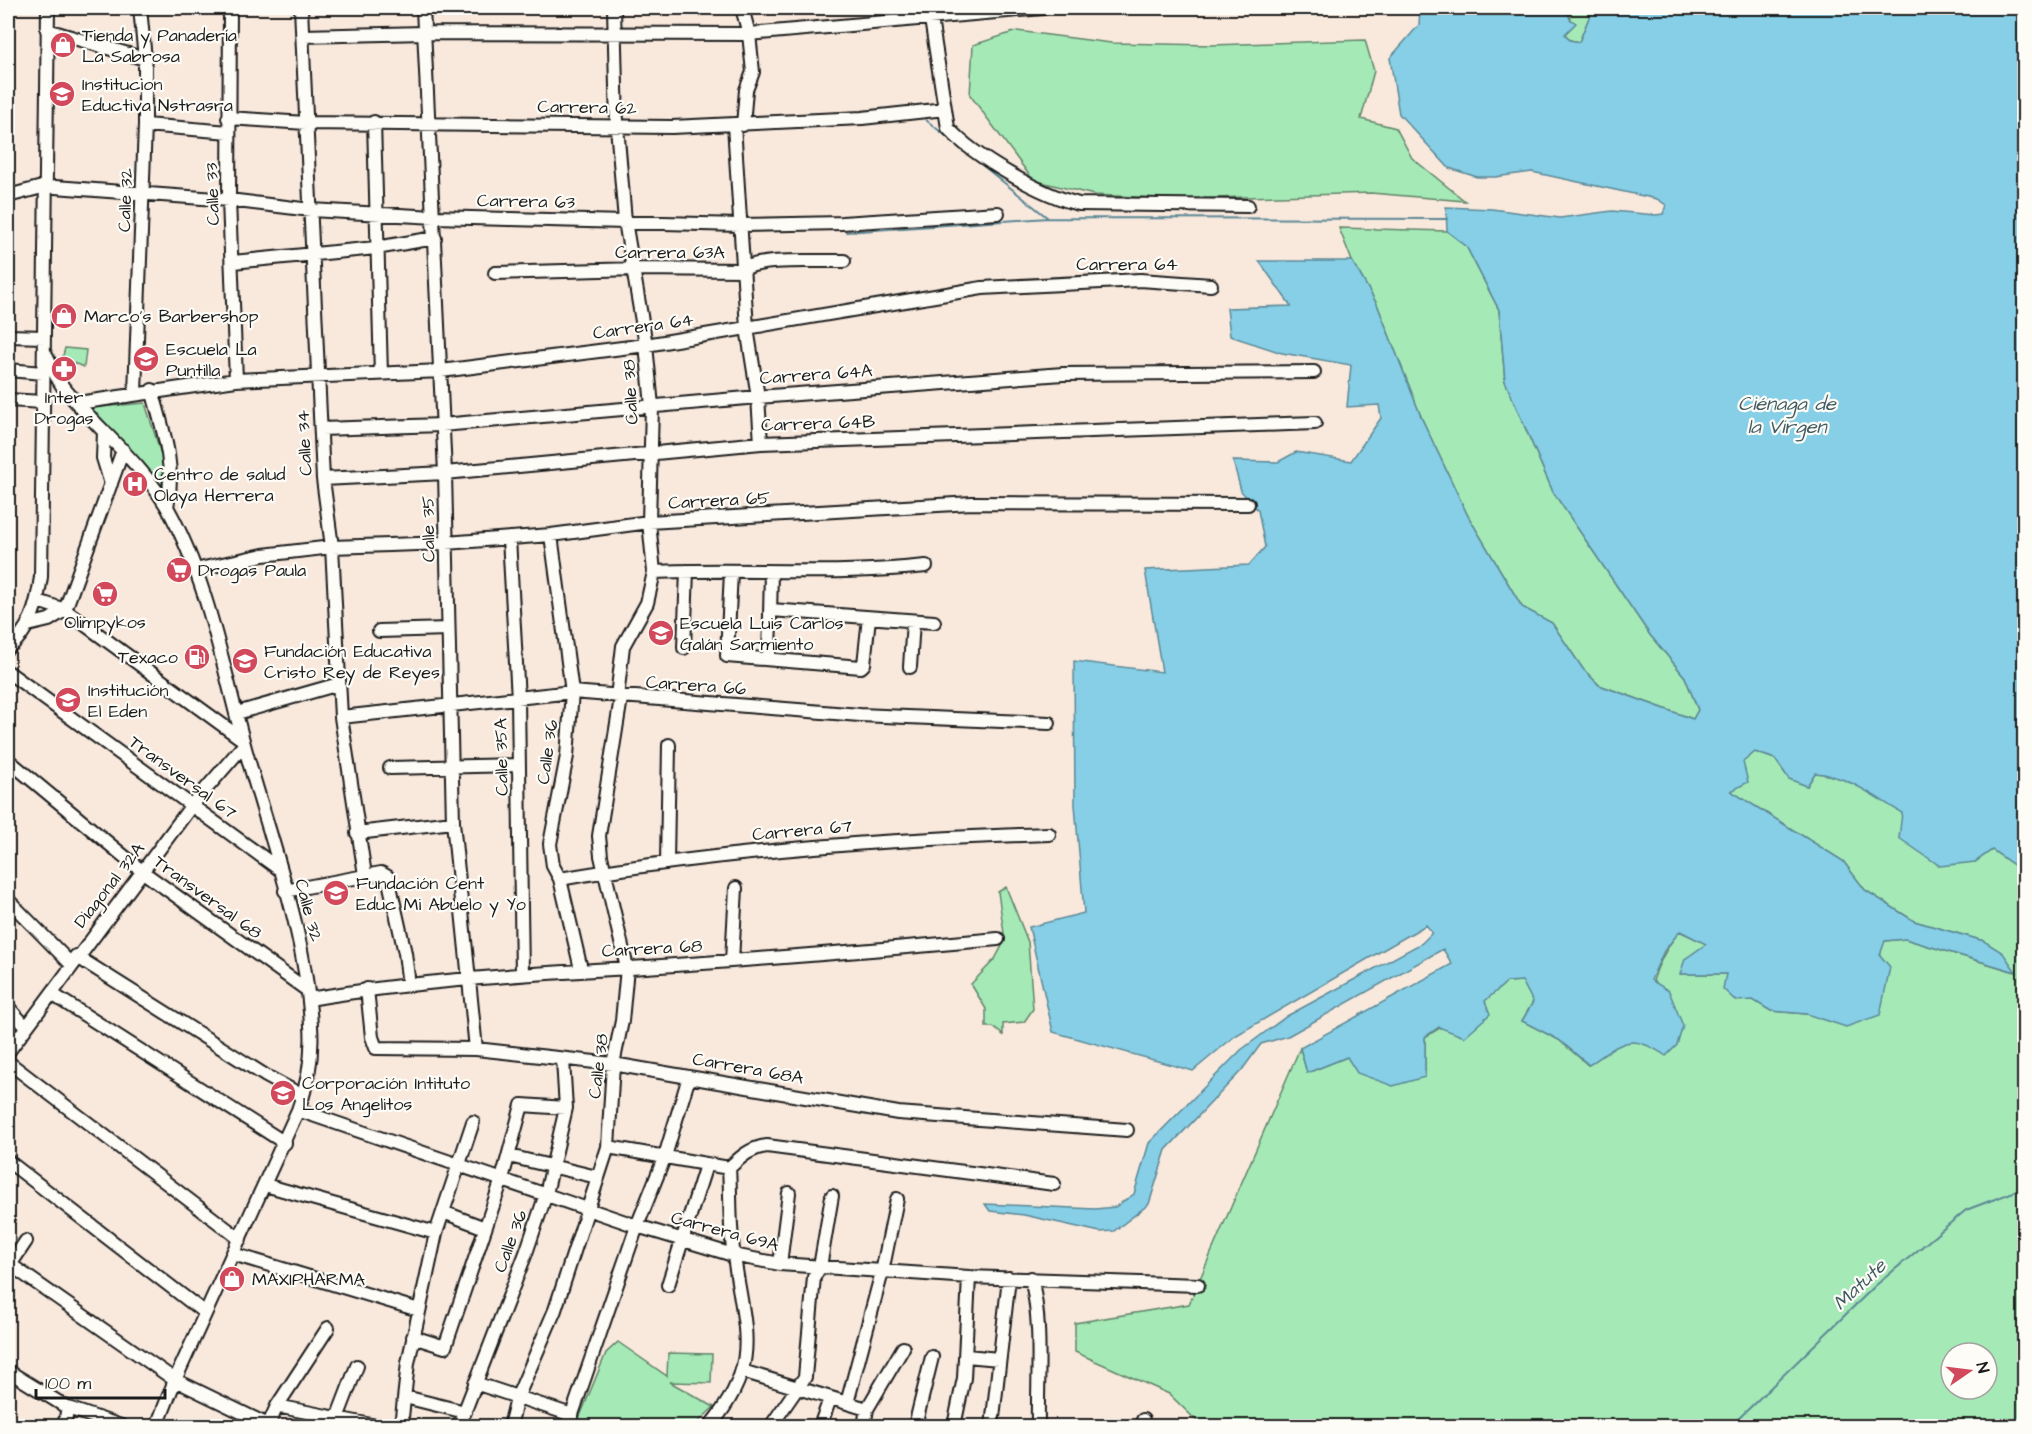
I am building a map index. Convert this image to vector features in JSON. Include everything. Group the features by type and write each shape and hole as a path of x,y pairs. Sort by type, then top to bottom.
{"street":[{"path":"8,648 30,621 38,602 41,577 43,372 50,186 48,8"},
{"name":"Calle 32","path":"135,393 145,125 145,59 140,8"},
{"name":"Calle 33","path":"230,8 229,200 236,380"},
{"name":"Calle 34","path":"301,8 323,479 332,547 341,717 365,875"},
{"name":"Calle 35","path":"423,8 435,217 445,473 450,766 453,822 476,1049"},
{"name":"Calle 38","path":"510,1426 518,1398 555,1310 608,1147 613,1064 622,1021 627,968 604,871 599,836 619,697 623,646 647,603 654,572 649,522 652,406 646,345 625,221 617,126 614,8"},
{"path":"742,8 753,72 746,90 739,125 740,225 747,328 758,397 761,443"},
{"path":"303,36 424,33 748,34 1043,8"},
{"path":"931,19 948,128 953,134 1006,170 1057,199 1079,204 1248,206"},
{"path":"47,30 145,59"},
{"name":"Carrera 62","path":"228,118 306,123 739,125 862,118 945,109"},
{"path":"374,122 381,374"},
{"path":"145,125 228,132"},
{"name":"Carrera 63","path":"8,196 50,186 229,200 311,210 435,217 740,225 842,223 998,213"},
{"path":"233,262 311,256 435,238"},
{"name":"Carrera 63A","path":"495,273 632,269 742,270 768,263 844,261"},
{"name":"Carrera 64","path":"78,403 152,390 236,380 441,371 646,345 982,288 1140,280 1211,285"},
{"path":"8,336 44,337"},
{"name":"Calle 32","path":"44,351 59,380 123,450 167,507 195,570 299,938 308,995 310,1052 303,1096 285,1143 205,1313 157,1426"},
{"path":"8,370 43,372"},
{"name":"Carrera 64A","path":"321,429 442,425 758,397 1063,374 1314,372"},
{"path":"152,390 171,457 172,471 167,507"},
{"path":"8,400 43,402"},
{"name":"Carrera 64B","path":"323,479 445,473 761,443 1315,423"},
{"path":"104,431 103,458 111,484"},
{"path":"30,621 49,620 65,610 123,450"},
{"name":"Carrera 65","path":"195,570 263,555 332,547 446,543 551,535 649,522 972,503 1248,504"},
{"name":"Calle 36","path":"551,535 566,625 572,692 567,756 550,844 553,866 560,879 581,969"},
{"name":"Calle 35A","path":"509,538 518,699 522,975"},
{"path":"654,572 890,570 926,566"},
{"path":"684,648 687,571"},
{"path":"731,571 727,656 861,667 864,664 869,618"},
{"path":"769,658 771,572"},
{"path":"38,602 65,610 244,742"},
{"path":"771,610 934,622"},
{"path":"910,668 913,621"},
{"path":"379,631 448,629"},
{"name":"Transversal 67","path":"8,672 279,869"},
{"path":"237,713 339,684"},
{"name":"Carrera 66","path":"341,717 572,692 860,715 1049,723"},
{"name":"Diagonal 32A","path":"8,1052 52,994 74,960 192,805 244,742"},
{"path":"667,863 669,745"},
{"name":"Transversal 68","path":"8,760 143,872 308,995"},
{"path":"390,768 519,765"},
{"path":"357,833 453,822"},
{"name":"Carrera 67","path":"560,879 762,850 924,838 1049,834"},
{"path":"285,891 365,875 381,873 388,877 405,953 409,985"},
{"path":"732,961 736,888"},
{"path":"8,900 74,960 303,1096"},
{"name":"Carrera 68","path":"308,995 581,969 732,961 998,939"},
{"name":"Carrera 68A","path":"368,989 372,1038 376,1048 476,1049 613,1064 898,1113 1127,1130"},
{"path":"52,994 285,1143"},
{"path":"8,1007 26,1027"},
{"name":"Calle 36","path":"459,1426 526,1253 546,1194 566,1108 563,1060"},
{"path":"8,1062 240,1239"},
{"path":"475,1383 518,1398 570,1421 637,1226 666,1156 689,1077"},
{"path":"413,1337 445,1347 502,1179 522,1105 566,1108"},
{"name":"Carrera 69A","path":"298,1110 587,1210 733,1255 780,1264 882,1272 1198,1285"},
{"path":"401,1426 405,1397 404,1386 436,1233 473,1122"},
{"path":"608,1147 729,1168"},
{"path":"710,1426 727,1407 742,1371 748,1342 733,1255 729,1168 742,1156 758,1147 1054,1184"},
{"path":"509,1156 597,1177"},
{"path":"8,1161 205,1313"},
{"path":"668,1285 706,1165"},
{"path":"266,1185 436,1233"},
{"path":"780,1264 789,1193"},
{"path":"771,1426 805,1377 814,1277 820,1267 832,1196"},
{"path":"847,1403 882,1272 897,1199"},
{"path":"442,1212 485,1228"},
{"path":"26,1241 9,1264 175,1380 253,1423 268,1426 277,1406 328,1328"},
{"path":"233,1254 419,1310"},
{"path":"954,1426 966,1356 969,1277"},
{"path":"992,1426 1009,1278"},
{"path":"1031,1278 1038,1304 1040,1333 1038,1426"},
{"path":"864,1426 867,1410 903,1348"},
{"path":"966,1356 999,1359"},
{"path":"915,1426 932,1358"},
{"path":"336,1423 357,1366"},
{"path":"8,1371 68,1408 121,1426"},
{"path":"742,1371 867,1410"},
{"path":"405,1397 465,1412"},
{"path":"820,1426 830,1399"},
{"path":"277,1406 336,1423 376,1426"},
{"path":"64,1426 68,1408"}],"green space":[{"path":"1566,8 1593,8 1579,42 1570,40 1565,34 1571,19"},
{"path":"1017,31 1111,43 1212,45 1365,40 1374,71 1361,119 1396,128 1412,158 1465,201 1371,193 1180,199 1094,195 1033,180 970,95 973,45"},
{"path":"1339,228 1447,231 1466,246 1499,310 1505,381 1553,492 1650,635 1685,677 1698,710 1693,719 1599,685 1583,669 1552,623 1522,607 1468,516 1422,419 1377,304 1352,261"},
{"path":"65,348 86,350 84,367 62,359"},
{"path":"145,403 165,467 161,489 89,408"},
{"path":"1755,752 1775,759 1789,779 1807,786 1815,773 1833,776 1854,784 1897,808 1975,862 1992,850 2024,872 2024,1426 1202,1426 1169,1394 1075,1352 1075,1323 1189,1304 1300,1048 1307,1073 1347,1057 1425,1076 1425,1037 1484,1001 1507,982 1523,981 1533,1002 1522,1021 1559,1040 1588,1065 1624,1041 1646,1043 1652,984 1661,959 1679,931 1707,944 1681,974 1726,974 1753,1000 1771,1011 1807,1014 1846,1026 1884,941 1905,939 2015,972 1984,941 1914,921 1865,890 1843,861 1730,791 1742,762"},
{"path":"1006,887 1028,942 1033,1009 1024,1022 1003,1024 1003,1035 993,1027 986,1027 986,1009 971,984 995,959 1005,940 998,892"},
{"path":"618,1342 667,1376 668,1353 712,1354 711,1383 670,1382 714,1407 694,1426 576,1426 606,1353"}],"water":[{"name":"Ciénaga de la Virgen","path":"1420,8 1566,8 1570,19 1576,23 1565,34 1570,40 1579,42 1593,8 2024,8 2024,872 1992,850 1975,862 1940,866 1899,838 1902,813 1882,800 1849,782 1827,775 1815,773 1807,786 1789,779 1775,759 1755,752 1743,762 1748,782 1731,791 1843,861 1865,890 1914,921 1984,941 2003,953 2016,972 1905,939 1885,941 1880,955 1890,967 1880,1015 1846,1027 1807,1014 1771,1011 1753,1000 1736,1001 1723,989 1726,974 1680,974 1685,959 1706,944 1680,931 1664,951 1651,980 1669,991 1683,1026 1677,1045 1666,1056 1653,1048 1634,1042 1618,1046 1589,1065 1559,1040 1522,1021 1533,1002 1522,981 1507,982 1485,1001 1490,1014 1464,1037 1439,1027 1425,1037 1425,1077 1393,1086 1357,1073 1347,1057 1307,1073 1300,1048 1452,964 1443,949 1288,1036 1261,1044 1242,1070 1166,1150 1149,1204 1114,1231 1100,1232 1024,1215 990,1211 985,1204 1095,1209 1115,1207 1134,1194 1149,1143 1241,1050 1287,1016 1422,943 1432,933 1426,925 1235,1036 1193,1071 1053,1032 1029,927 1084,913 1075,805 1074,661 1162,672 1145,570 1249,565 1265,547 1258,510 1241,491 1233,461 1278,462 1296,452 1351,461 1381,418 1379,405 1347,407 1351,365 1282,353 1230,336 1227,308 1291,306 1259,261 1352,261 1377,304 1422,419 1468,516 1522,607 1552,623 1583,669 1599,685 1693,719 1698,710 1685,677 1650,635 1553,492 1505,381 1499,310 1466,246 1447,231 1446,207 1492,209 1560,218 1612,211 1656,215 1663,214 1666,205 1657,199 1532,172 1477,177 1449,168 1399,114 1390,58 1419,25"}],"waterway":[{"path":"926,120 1048,218"},
{"path":"846,232 1048,218 1448,219"},
{"name":"Matute","path":"1731,1426 1875,1286 1966,1210 2024,1188"}],"place":[{"name":"Tienda y Panadería La Sabrosa","path":"63,45"},
{"name":"Institucion Eductiva Nstrasra","path":"62,94"},
{"name":"Marco's Barbershop","path":"64,316"},
{"name":"Escuela La Puntilla","path":"146,359"},
{"name":"Inter Drogas","path":"64,369"},
{"name":"Centro de salud Olaya Herrera","path":"135,484"},
{"name":"Drogas Paula","path":"179,570"},
{"name":"Olimpykos","path":"105,594"},
{"name":"Escuela Luis Carlos Galán Sarmiento","path":"661,633"},
{"name":"Texaco","path":"197,657"},
{"name":"Fundación Educativa Cristo Rey de Reyes","path":"245,661"},
{"name":"Institución El Eden","path":"68,700"},
{"name":"Fundación Cent Educ Mi Abuelo y Yo","path":"336,893"},
{"name":"Corporación Intituto Los Angelitos","path":"283,1093"},
{"name":"MAXIPHARMA","path":"232,1279"}]}
